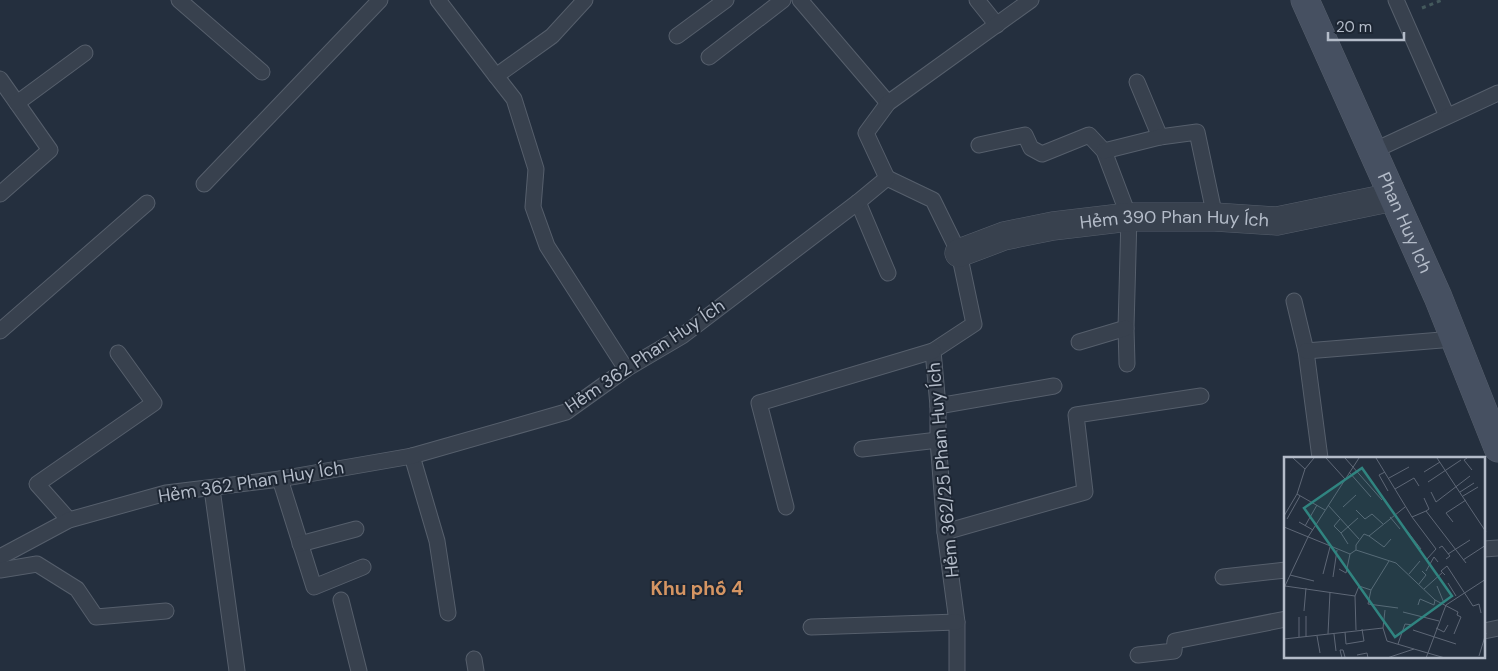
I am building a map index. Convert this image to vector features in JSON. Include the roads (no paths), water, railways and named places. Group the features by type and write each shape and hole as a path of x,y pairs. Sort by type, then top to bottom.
{"main road":[{"name":"Phan Huy Ich","path":"1305,0 1438,297 1498,448"}],"street":[{"name":"Hẻm 390 Phan Huy Ích","path":"959,253 1004,236 1053,226 1128,217 1215,217 1277,222 1393,197"}],"lane":[{"path":"179,0 262,72"},
{"path":"204,184 380,0"},
{"path":"438,0 514,98 536,169 532,207 547,246 626,369"},
{"path":"496,76 552,36 586,0"},
{"path":"677,36 726,0"},
{"path":"709,57 783,0"},
{"path":"800,0 888,102"},
{"path":"977,0 997,25"},
{"path":"887,178 866,133 888,102 1032,0"},
{"path":"1396,0 1447,116"},
{"path":"17,103 85,53"},
{"path":"0,79 50,150 0,194"},
{"path":"1137,82 1160,137"},
{"path":"1373,151 1498,93"},
{"path":"1104,151 1160,137 1197,132 1215,217"},
{"path":"979,145 1025,136 1031,148 1042,154 1089,135 1104,151 1128,217 1127,364"},
{"name":"Hẻm 362 Phan Huy Ích","path":"0,557 69,520 166,493 212,489 280,479 412,456 566,412 626,369 682,336 887,178"},
{"name":"Hẻm 362/25 Phan Huy Ích","path":"887,178 933,200 959,253 974,324 933,351 938,406 938,440 944,532 957,622 957,671"},
{"path":"858,202 888,272"},
{"path":"0,331 147,203"},
{"path":"1294,301 1306,351 1320,457"},
{"path":"1079,342 1126,328"},
{"path":"1306,351 1454,339"},
{"path":"786,508 760,403 933,351"},
{"path":"69,520 37,484 154,402 118,353"},
{"path":"938,406 1054,386"},
{"path":"944,532 1085,492 1076,415 1202,396"},
{"path":"862,448 938,440"},
{"path":"412,456 437,541 448,613"},
{"path":"280,479 314,587 363,568"},
{"path":"212,489 237,671"},
{"path":"300,544 356,529"},
{"path":"0,570 38,564 76,589 96,617 166,611"},
{"path":"1222,577 1284,570"},
{"path":"341,600 359,671"},
{"path":"1138,655 1174,651 1174,641 1284,619"},
{"path":"811,627 957,622"}],"district":[{"name":"Khu phố 4","path":"697,588"}]}
